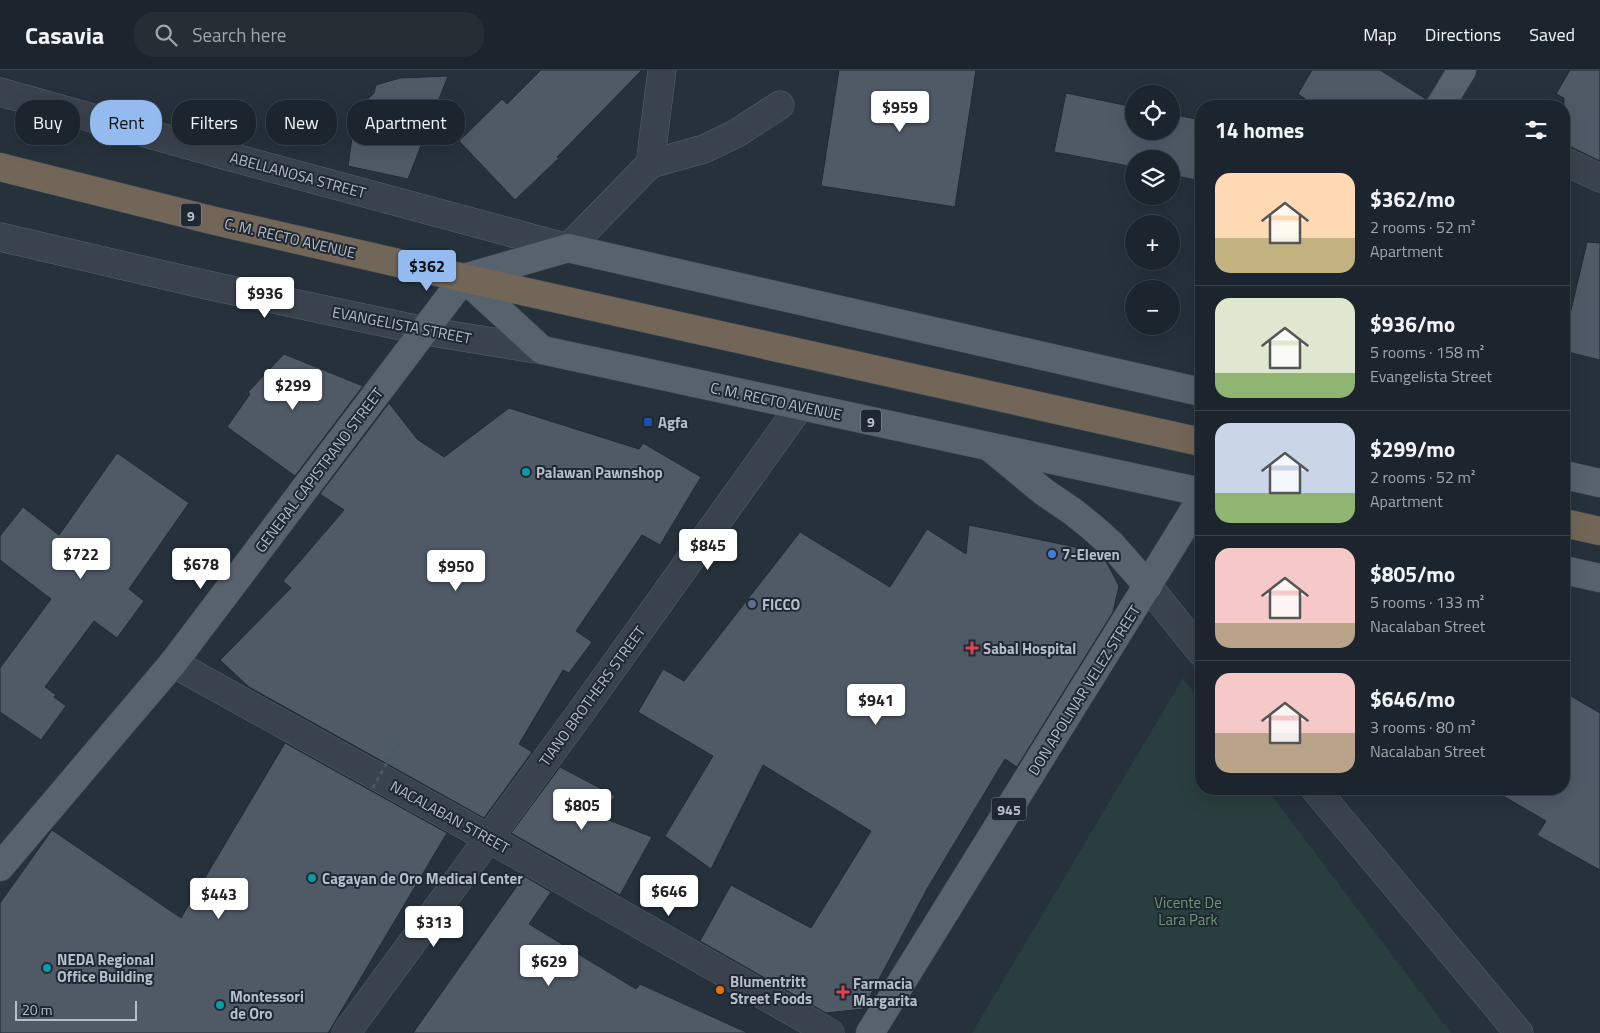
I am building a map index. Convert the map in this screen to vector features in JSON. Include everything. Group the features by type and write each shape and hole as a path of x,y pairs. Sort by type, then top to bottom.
{"highway":[{"name":"C. M. RECTO AVENUE","path":"0,167 215,221 1195,441"},
{"path":"1570,524 1600,531"}],"main road":[{"path":"1447,100 1462,70"},
{"name":"C. M. RECTO AVENUE","path":"464,278 568,248 1195,391"},
{"name":"C. M. RECTO AVENUE","path":"464,278 542,350 1195,491"},
{"name":"GENERAL CAPISTRANO STREET","path":"0,868 173,662 464,278"},
{"path":"988,446 1044,492 1072,510 1092,527 1112,545 1148,586"},
{"path":"1570,476 1600,483"},
{"name":"DON APOLINAR VELEZ STREET","path":"870,1033 1195,509"},
{"path":"1570,571 1600,578"}],"street":[{"path":"650,164 662,70"},
{"name":"ABELLANOSA STREET","path":"0,92 231,157 568,248"},
{"path":"568,248 650,164 704,149 737,133 780,105"},
{"path":"1570,164 1600,178"},
{"name":"EVANGELISTA STREET","path":"0,237 206,285 425,331 542,350"},
{"name":"TIANO BROTHERS STREET","path":"346,1033 581,712 800,406"},
{"path":"1148,586 1195,645"},
{"name":"NACALABAN STREET","path":"173,662 488,838 830,1033"},
{"path":"1320,795 1519,1033"}],"path":[{"path":"365,802 398,743"}],"green space":[{"name":"Vicente De Lara Park","path":"1183,678 1195,694 1195,795 1272,795 1451,1033 972,1033"}],"building":[{"path":"541,70 642,70 557,157 559,158 515,200 463,145 465,145 465,135 502,99 507,104"},
{"path":"839,70 976,70 955,207 821,186"},
{"path":"1312,70 1380,70 1426,99 1307,100 1298,94"},
{"path":"1570,70 1600,70 1600,161 1570,147 1570,100 1564,100 1564,98 1556,94"},
{"path":"448,76 439,100 367,100 374,93 376,85 400,78"},
{"path":"1066,93 1125,105 1125,140 1180,140 1180,116 1195,119 1195,180 1180,177 1180,150 1125,150 1125,165 1054,152"},
{"path":"351,145 421,145 408,179 348,166"},
{"path":"1587,242 1600,243 1600,360 1570,352 1570,314"},
{"path":"284,354 363,386 295,476 227,427 250,394 248,392"},
{"path":"389,403 417,439 444,457 509,408 639,449 643,443 701,477 660,545 642,535 576,631 592,642 569,673 563,670 519,744 532,752 484,818 249,687 220,660 291,588 283,581 344,510 320,494"},
{"path":"117,453 189,503 129,589 144,601 117,638 94,621 45,687 66,706 41,740 0,712 0,668 51,599 0,560 0,536 23,507 59,535"},
{"path":"969,525 1095,551 1107,563 1119,586 1113,612 1017,767 1005,759 927,889 863,1009 826,1013 700,941 731,885 811,928 871,831 763,765 711,869 665,836 713,756 638,712 663,669 684,681 800,532 890,587 927,529 966,554"},
{"path":"1570,696 1600,713 1600,870 1537,835 1546,821 1501,795 1570,795"},
{"path":"285,743 447,833 328,1033 0,1033 0,903 52,830 181,918"},
{"path":"560,767 615,796 601,817 652,837 620,895 511,833"},
{"path":"524,876 551,892 529,924 636,989 640,984 748,1033 413,1033"}],"place":[{"name":"Agfa","path":"648,422"},
{"name":"Palawan Pawnshop","path":"526,472"},
{"name":"7-Eleven","path":"1052,554"},
{"name":"FICCO","path":"752,604"},
{"name":"Sabal Hospital","path":"972,648"},
{"name":"Cagayan de Oro Medical Center","path":"312,878"},
{"name":"NEDA Regional Office Building","path":"47,968"},
{"name":"Blumentritt Street Foods","path":"720,990"},
{"name":"Farmacia Margarita","path":"843,992"},
{"name":"Montessori de Oro","path":"220,1005"}]}
